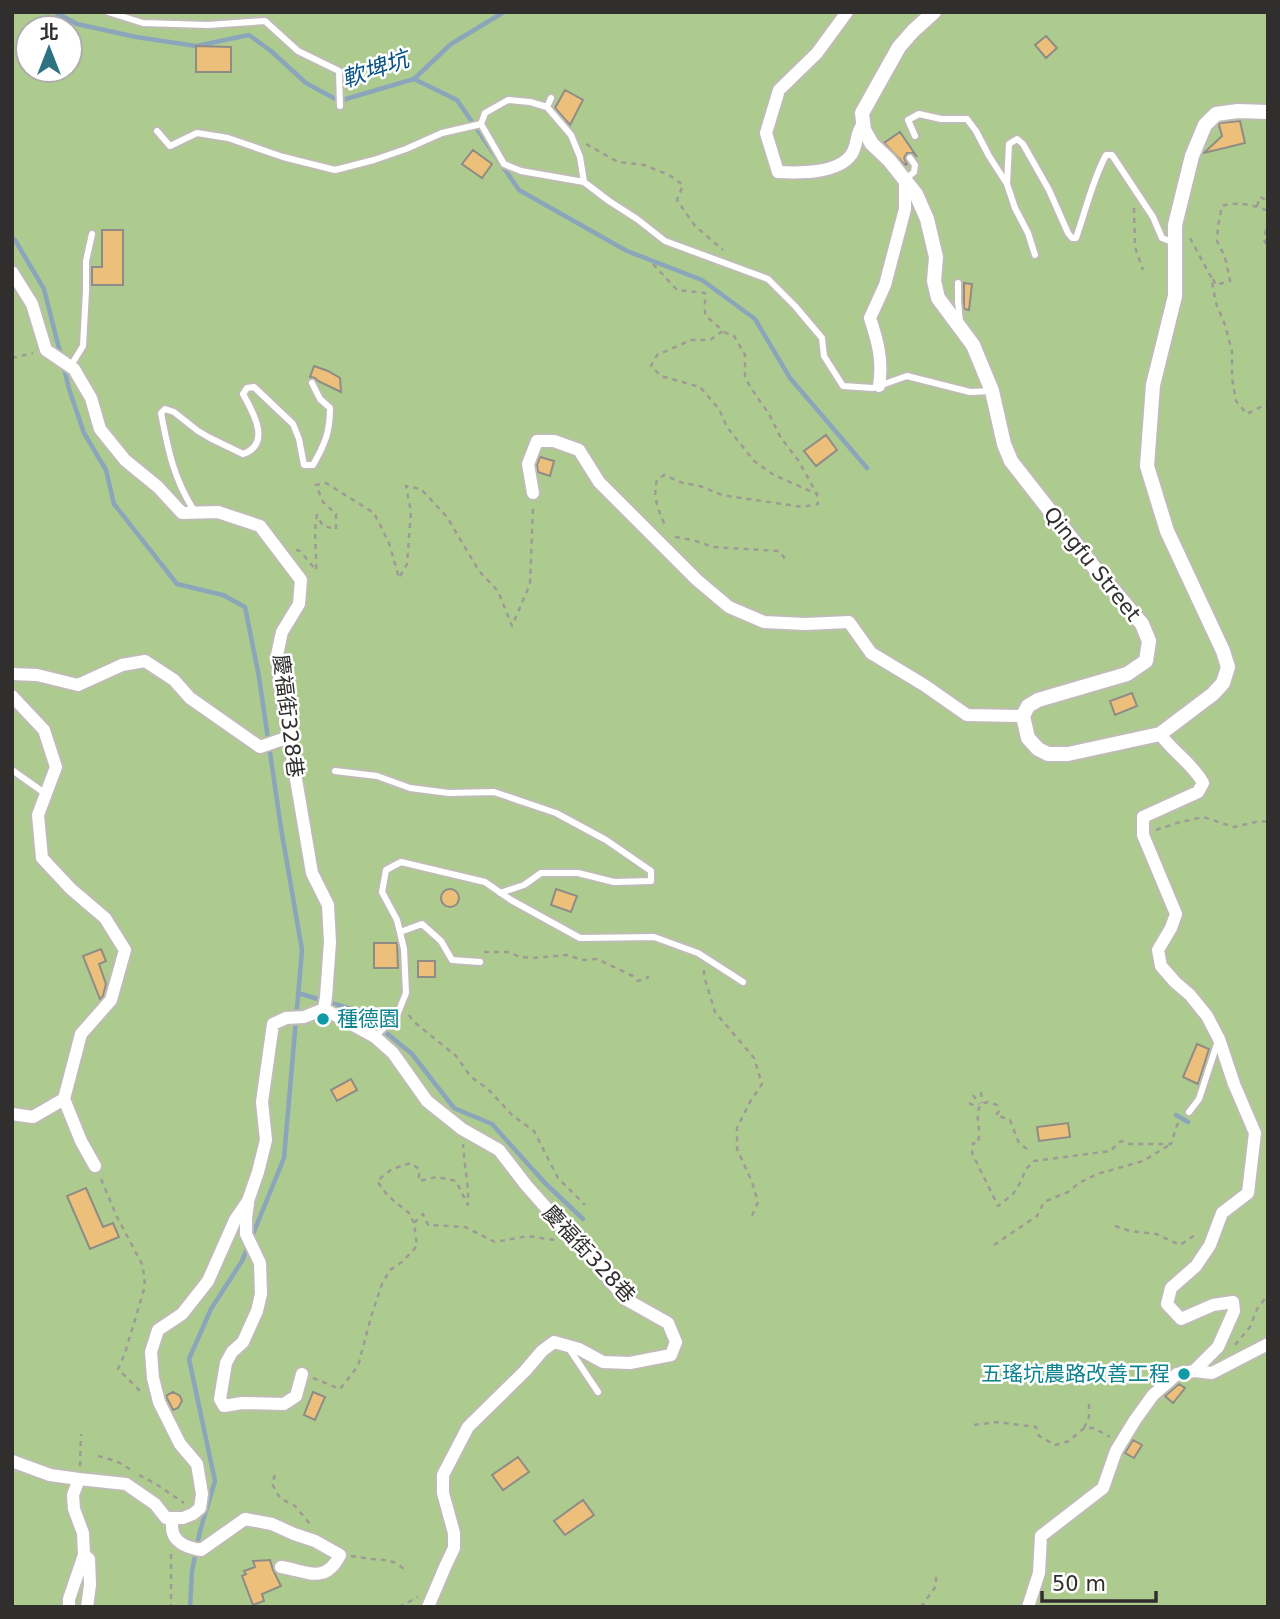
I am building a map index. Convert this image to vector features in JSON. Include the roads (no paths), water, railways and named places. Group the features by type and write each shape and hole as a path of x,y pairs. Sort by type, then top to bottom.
{"street":[{"path":"847,12 817,53 779,90 766,134 778,172 805,173 837,166 852,154 863,124 862,113 900,47 934,12"},
{"path":"533,493 528,464 537,441 554,441 579,450 599,482 688,571 729,607 764,622 849,622 871,653 967,715 1023,716 1028,738 1038,749 1048,754 1068,754 1160,734 1213,694 1223,683 1228,667 1167,531 1147,466 1153,385 1175,296 1175,225 1192,156 1205,125 1216,114 1238,111 1268,113"},
{"name":"Qingfu Street","path":"863,124 872,144 889,160 916,194 927,219 936,257 934,281 938,299 973,345 992,391 1004,444 1011,461 1142,624 1149,641 1146,661 1127,674 1038,700 1028,706 1023,716"},
{"path":"879,386 879,345 870,318 885,285 905,209 905,180"},
{"name":"慶福街328巷","path":"12,272 32,304 50,353 74,369 91,398 100,429 125,460 158,487 182,513 218,512 260,526 300,580 299,604 282,632 277,655 283,739 312,873 328,905 330,942 325,1004 376,1036 393,1053 427,1101 462,1129 499,1150 526,1185 598,1263 627,1300 668,1323 676,1342 671,1355 631,1363 603,1362 579,1349 567,1346"},
{"name":"慶福街328巷","path":"12,674 37,675 78,685 122,665 145,662 174,680 190,698 260,747 283,739"},
{"path":"12,696 44,730 55,767 38,815 42,858 71,889 105,918 125,950 111,1000 81,1034 64,1099 95,1166"},
{"path":"1160,734 1169,747 1196,771 1203,783 1198,792 1143,817 1143,835 1176,914 1158,950 1161,966 1191,995 1207,1016 1219,1039 1255,1133 1248,1192 1223,1213 1210,1245 1196,1266 1171,1289 1167,1304 1181,1319 1213,1305 1233,1302 1234,1311 1218,1347 1194,1371"},
{"path":"302,1374 296,1396 284,1404 242,1403 224,1406 220,1399 226,1363 232,1352 243,1342 257,1311 261,1293 260,1263 246,1234 246,1218 248,1201 266,1140 262,1102 273,1024 286,1018 304,1017 325,1004"},
{"path":"12,1114 33,1117 64,1099"},
{"path":"12,1461 50,1475 126,1484 155,1504 166,1518 183,1518 200,1507 202,1494 197,1464 180,1444 159,1402 153,1378 151,1352 158,1330 182,1314 208,1281 235,1220 248,1201"},
{"path":"428,1607 454,1548 454,1533 443,1493 443,1475 468,1427 525,1371 542,1350 554,1342 567,1346"},
{"path":"1028,1607 1039,1573 1041,1536 1103,1488 1116,1451 1153,1395 1177,1374 1194,1371 1212,1373 1268,1343"},
{"path":"69,1607 84,1555 83,1533 74,1509 73,1496 79,1479"},
{"path":"173,1518 171,1528 177,1540 195,1549 228,1532 245,1519 272,1524 315,1541 340,1555 334,1566 322,1574 281,1567"},
{"path":"84,1555 89,1559 87,1607"}],"lane":[{"path":"108,12 143,23 208,25 265,21 298,51 338,71 340,106"},
{"path":"547,107 551,97"},
{"path":"584,182 580,157 571,135 547,107 508,100 485,113 481,124 504,164 522,171 584,182 665,241 768,279 822,338 824,356 843,386 873,388 908,376 970,392 992,391"},
{"path":"915,136 908,120 919,114 941,119 967,119 1007,184 1035,255"},
{"path":"157,131 170,146 197,133 228,138 283,157 335,170 385,157 442,133 481,124"},
{"path":"1007,184 1009,144 1017,139 1038,169 1068,233 1072,239 1076,238 1087,200 1106,155 1112,155 1153,217 1162,238 1176,243"},
{"path":"905,180 914,172 915,165 911,158"},
{"path":"70,367 83,346 86,261 92,234"},
{"path":"958,283 961,329"},
{"path":"195,512 179,486 172,466 161,413 165,409 174,412 198,431 243,454 251,452 258,441 259,430 243,394 247,388 254,387 293,424 304,465 313,465 330,427 330,408 320,399 312,383"},
{"path":"12,770 46,794"},
{"path":"335,771 377,776 410,788 449,793 494,792 556,813 606,840 652,871 650,881 614,881 578,873 541,873 524,885 500,892"},
{"path":"376,1036 398,1013 406,993 406,968 400,932 397,920 382,892 386,870 401,862 485,881 511,900 580,938 654,937 698,953 743,982"},
{"path":"400,932 422,924 441,941 452,960 480,962"},
{"path":"1189,1112 1199,1099 1219,1039"},
{"path":"567,1346 598,1392"}],"waterway":[{"name":"軟埤坑","path":"55,12 77,24 196,46 249,35 306,83 339,101 414,79 451,44 504,12"},
{"path":"414,79 457,100 519,190 627,251 702,280 755,319 790,378 867,468"},
{"path":"12,237 44,289 61,356"},
{"path":"63,364 84,433 106,470 114,504 177,584 223,595 245,607 259,677 302,950 284,1158 251,1239"},
{"path":"298,993 361,1012 412,1054 454,1108 492,1124 545,1183 583,1219"},
{"path":"1176,1115 1188,1122"},
{"path":"190,1607 192,1571 200,1531 215,1481 189,1359 211,1309 248,1247"}],"place":[{"name":"種德園","path":"323,1019"},
{"name":"五瑤坑農路改善工程","path":"1184,1374"}]}
